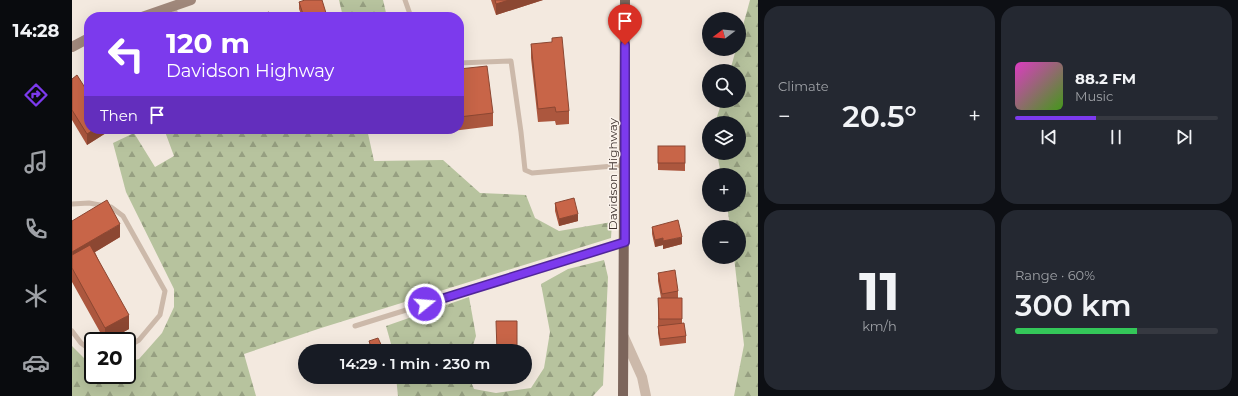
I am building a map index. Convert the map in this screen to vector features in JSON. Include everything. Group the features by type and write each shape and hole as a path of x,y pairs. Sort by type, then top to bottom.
{"main road":[{"name":"Davidson Highway","path":"623,396 625,242 625,0"}],"street":[{"path":"156,12 191,0"},
{"path":"72,47 84,41"},
{"path":"624,337 642,377 646,396"}],"lane":[{"path":"405,0 409,12"},
{"path":"173,6 175,12"},
{"path":"464,63 510,62 521,132 525,170 532,173 625,164"},
{"path":"72,204 89,203 111,207 123,216 165,291 160,315 136,342"},
{"path":"355,326 625,242"},
{"path":"72,331 84,345"}],"green space":[{"path":"339,0 383,0 386,12 342,12"},
{"path":"750,0 758,0 758,396 734,396 744,345 735,264 746,264 746,220 729,220 728,212 746,212 746,168 720,168 718,160 746,160 746,116 717,116 720,108 746,108 746,64 732,64 734,56 746,56 746,15"},
{"path":"135,134 155,167 174,156 166,134 368,134 374,161 443,160 480,193 526,195 535,218 559,231 612,222 611,238 321,328 244,354 256,396 72,396 72,346 84,358 84,384 136,384 136,360 139,359 162,333 174,307 174,289 126,192 113,143"},
{"path":"604,260 608,277 603,385 593,396 398,396 397,384 472,384 474,389 496,393 531,388 544,368 550,332 541,284 568,269"},
{"path":"469,297 476,336 473,344 391,344 386,326"}],"building":[{"path":"305,0 322,0 326,12 302,12 299,2"},
{"path":"495,0 509,0 496,4"},
{"path":"562,37 569,111 556,112 555,107 538,109 531,44 552,42 552,38"},
{"path":"487,66 493,113 464,116 464,68"},
{"path":"77,75 84,86 84,129 72,110 72,79"},
{"path":"658,146 685,146 685,163 658,163"},
{"path":"574,198 578,214 559,219 555,203"},
{"path":"107,200 120,224 72,252 72,221"},
{"path":"678,220 682,237 663,241 663,238 655,240 652,227"},
{"path":"90,245 129,315 105,328 72,268 72,255"},
{"path":"675,270 678,291 662,294 658,273"},
{"path":"658,298 682,298 682,319 659,319"},
{"path":"496,321 517,321 517,344 497,344"},
{"path":"684,323 686,336 660,339 658,326"},
{"path":"378,338 381,344 370,344 369,341"}],"route":[{"path":"425,304 625,242 625,45"}]}
